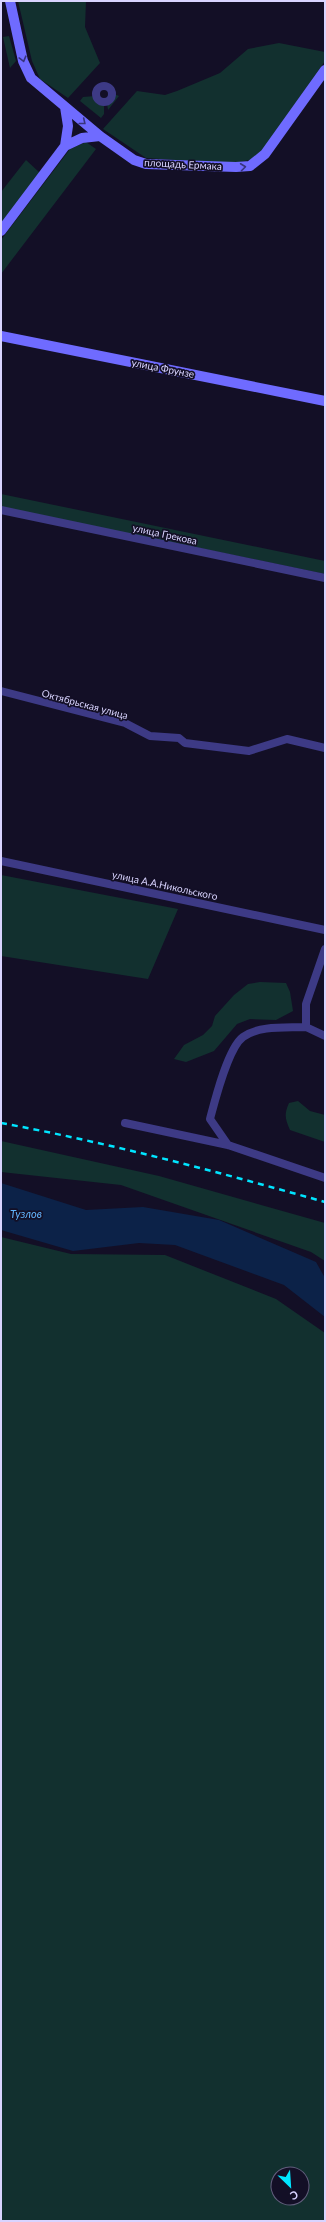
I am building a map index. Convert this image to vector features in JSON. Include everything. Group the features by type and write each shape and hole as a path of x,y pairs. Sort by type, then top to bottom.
{"street":[{"name":"площадь Ермака","path":"10,1 26,71 31,78 100,136 134,160 146,164 236,167 250,166 265,154 325,70"},
{"path":"65,108 68,126 66,146"},
{"path":"1,231 66,146 82,138 100,136"},
{"name":"улица Фрунзе","path":"1,336 325,401"},
{"name":"улица Грекова","path":"1,510 325,578"},
{"name":"Октябрьская улица","path":"1,691 125,723 150,736 179,738 185,743 249,751 287,739 325,748"},
{"name":"улица А.А.Никольского","path":"1,861 325,930"},
{"path":"306,1027 306,1004 325,949"},
{"path":"228,1145 210,1119 218,1090 235,1046 243,1037 254,1032 267,1029 306,1027 325,1036"},
{"path":"125,1123 228,1145 325,1178"}],"green space":[{"path":"18,1 86,1 85,27 100,63 68,98 40,79 32,61"},
{"path":"9,36 16,61 10,68 3,37"},
{"path":"279,43 325,52 325,61 261,153 253,159 232,164 146,158 103,129 137,91 165,95 177,91 220,73 248,49"},
{"path":"114,94 119,96 108,110 107,103"},
{"path":"95,96 98,101 104,104 104,114 101,118 80,101 83,97"},
{"path":"86,142 96,149 1,274 1,240 70,149"},
{"path":"26,160 40,173 1,225 1,192"},
{"path":"1,494 325,561 325,574 1,507"},
{"path":"1,875 178,909 148,979 1,956"},
{"path":"260,982 286,983 290,992 293,1011 276,1020 250,1019 237,1024 214,1051 186,1062 174,1059 184,1045 203,1035 212,1026 215,1016 234,995 248,984"},
{"path":"298,1101 310,1111 325,1115 325,1142 290,1130 286,1120 286,1110 289,1103"},
{"path":"1,1141 159,1176 325,1223 325,1261 311,1252 121,1185 1,1172"},
{"path":"1,1237 71,1254 165,1255 276,1299 325,1333 325,2221 1,2221"}],"water":[{"name":"Тузлов","path":"1,1183 86,1210 143,1207 219,1220 316,1262 325,1278 325,1317 284,1285 175,1245 139,1243 73,1251 1,1230"}],"railway":[{"path":"1,1123 164,1159 325,1202"}]}
